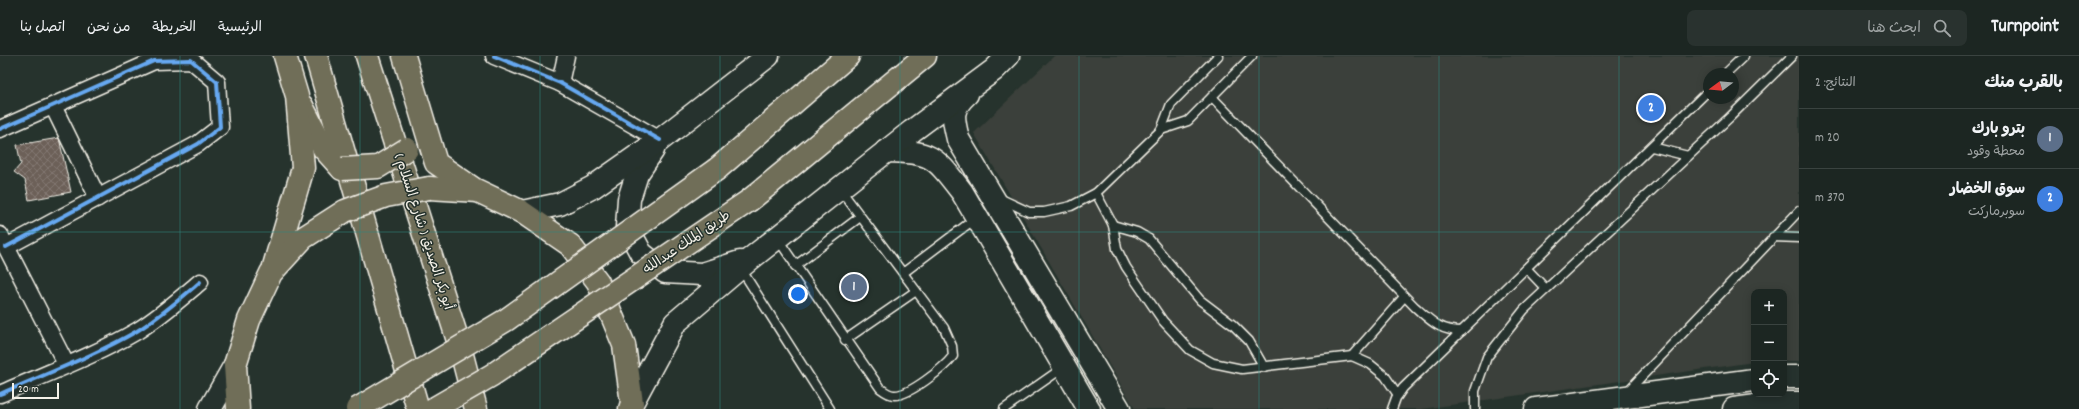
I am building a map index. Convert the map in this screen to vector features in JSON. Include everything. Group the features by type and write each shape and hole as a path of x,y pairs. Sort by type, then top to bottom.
{"main road":[{"path":"284,56 297,96 324,149 342,169 378,167 407,149 413,136 419,108"},
{"path":"316,56 418,409"},
{"name":"( شارع السلام ) أبو بكر الصديق","path":"367,56 460,347 476,409"},
{"path":"404,56 436,163 478,191 522,212 570,245 598,282 624,345 631,406"},
{"path":"522,212 560,204 593,187 660,140 768,56"},
{"path":"357,409 506,320 717,169 848,56"},
{"name":"طريق الملك عبدالله","path":"433,409 492,375 750,200 926,56"},
{"path":"631,406 675,323 742,263 1001,63"},
{"path":"1001,63 957,104 953,118 958,139 1119,409"},
{"path":"210,409 235,365 249,320 272,273 303,168 297,96"},
{"path":"660,140 636,174 629,199 627,227 641,253 665,272 702,274 742,263"},
{"path":"886,151 917,151 938,161 962,192 1089,409"},
{"path":"272,273 303,238 345,211 386,196 429,188 478,191"},
{"path":"235,365 238,409"},
{"path":"1787,377 1799,377"},
{"path":"1536,409 1751,380"},
{"path":"1734,409 1779,403 1799,403"}],"street":[{"path":"494,56 560,83 660,140"},
{"path":"560,83 566,56"},
{"path":"0,129 154,61 190,60 217,82 220,126 198,144 98,198 3,241 66,364"},
{"path":"53,106 98,198"},
{"path":"0,394 137,331 164,312 200,282"}],"lane":[{"path":"990,192 1029,212 1044,212 1071,206 1096,193 1162,130 1172,104 1218,56"},
{"path":"1162,130 1188,122 1252,56"},
{"path":"1732,68 1744,56"},
{"path":"1475,409 1475,391 1487,357 1524,310 1792,56"},
{"path":"1392,409 1398,395 1703,96"},
{"path":"1212,97 1404,297 1436,325 1448,331 1462,331"},
{"path":"1652,147 1688,156"},
{"path":"776,238 872,379 880,388 892,396 903,394 946,365 953,356 952,346 944,328 839,188"},
{"path":"1096,193 1113,225 1117,249 1126,267 1163,321 1190,350 1213,363 1242,369 1352,356 1370,364 1384,376 1398,395"},
{"path":"1622,398 1799,211"},
{"path":"796,266 860,216"},
{"path":"903,273 977,218"},
{"path":"1113,225 1137,232 1149,239 1200,300 1233,324 1248,341 1264,367"},
{"path":"1773,237 1799,238"},
{"path":"742,263 830,409"},
{"path":"1527,269 1546,289"},
{"path":"845,340 916,291"},
{"path":"1352,356 1404,297"},
{"path":"1004,409 1064,367"}],"shaded area":[{"path":"1054,56 1799,56 1799,361 1787,361 1787,289 1751,289 1751,362 1422,409 1135,409 974,133"}],"building":[{"path":"59,138 71,192 29,200 25,180 14,172 21,164 17,145"}],"cycle path":[{"path":"494,56 560,83 660,140"},
{"path":"0,129 154,61 191,60 217,82 220,127 198,144 6,247"},
{"path":"0,394 87,357 121,340 162,314 200,282"}],"place":[{"name":"سوق الخضار","path":"1651,108"},
{"name":"بترو بارك","path":"854,287"}]}
